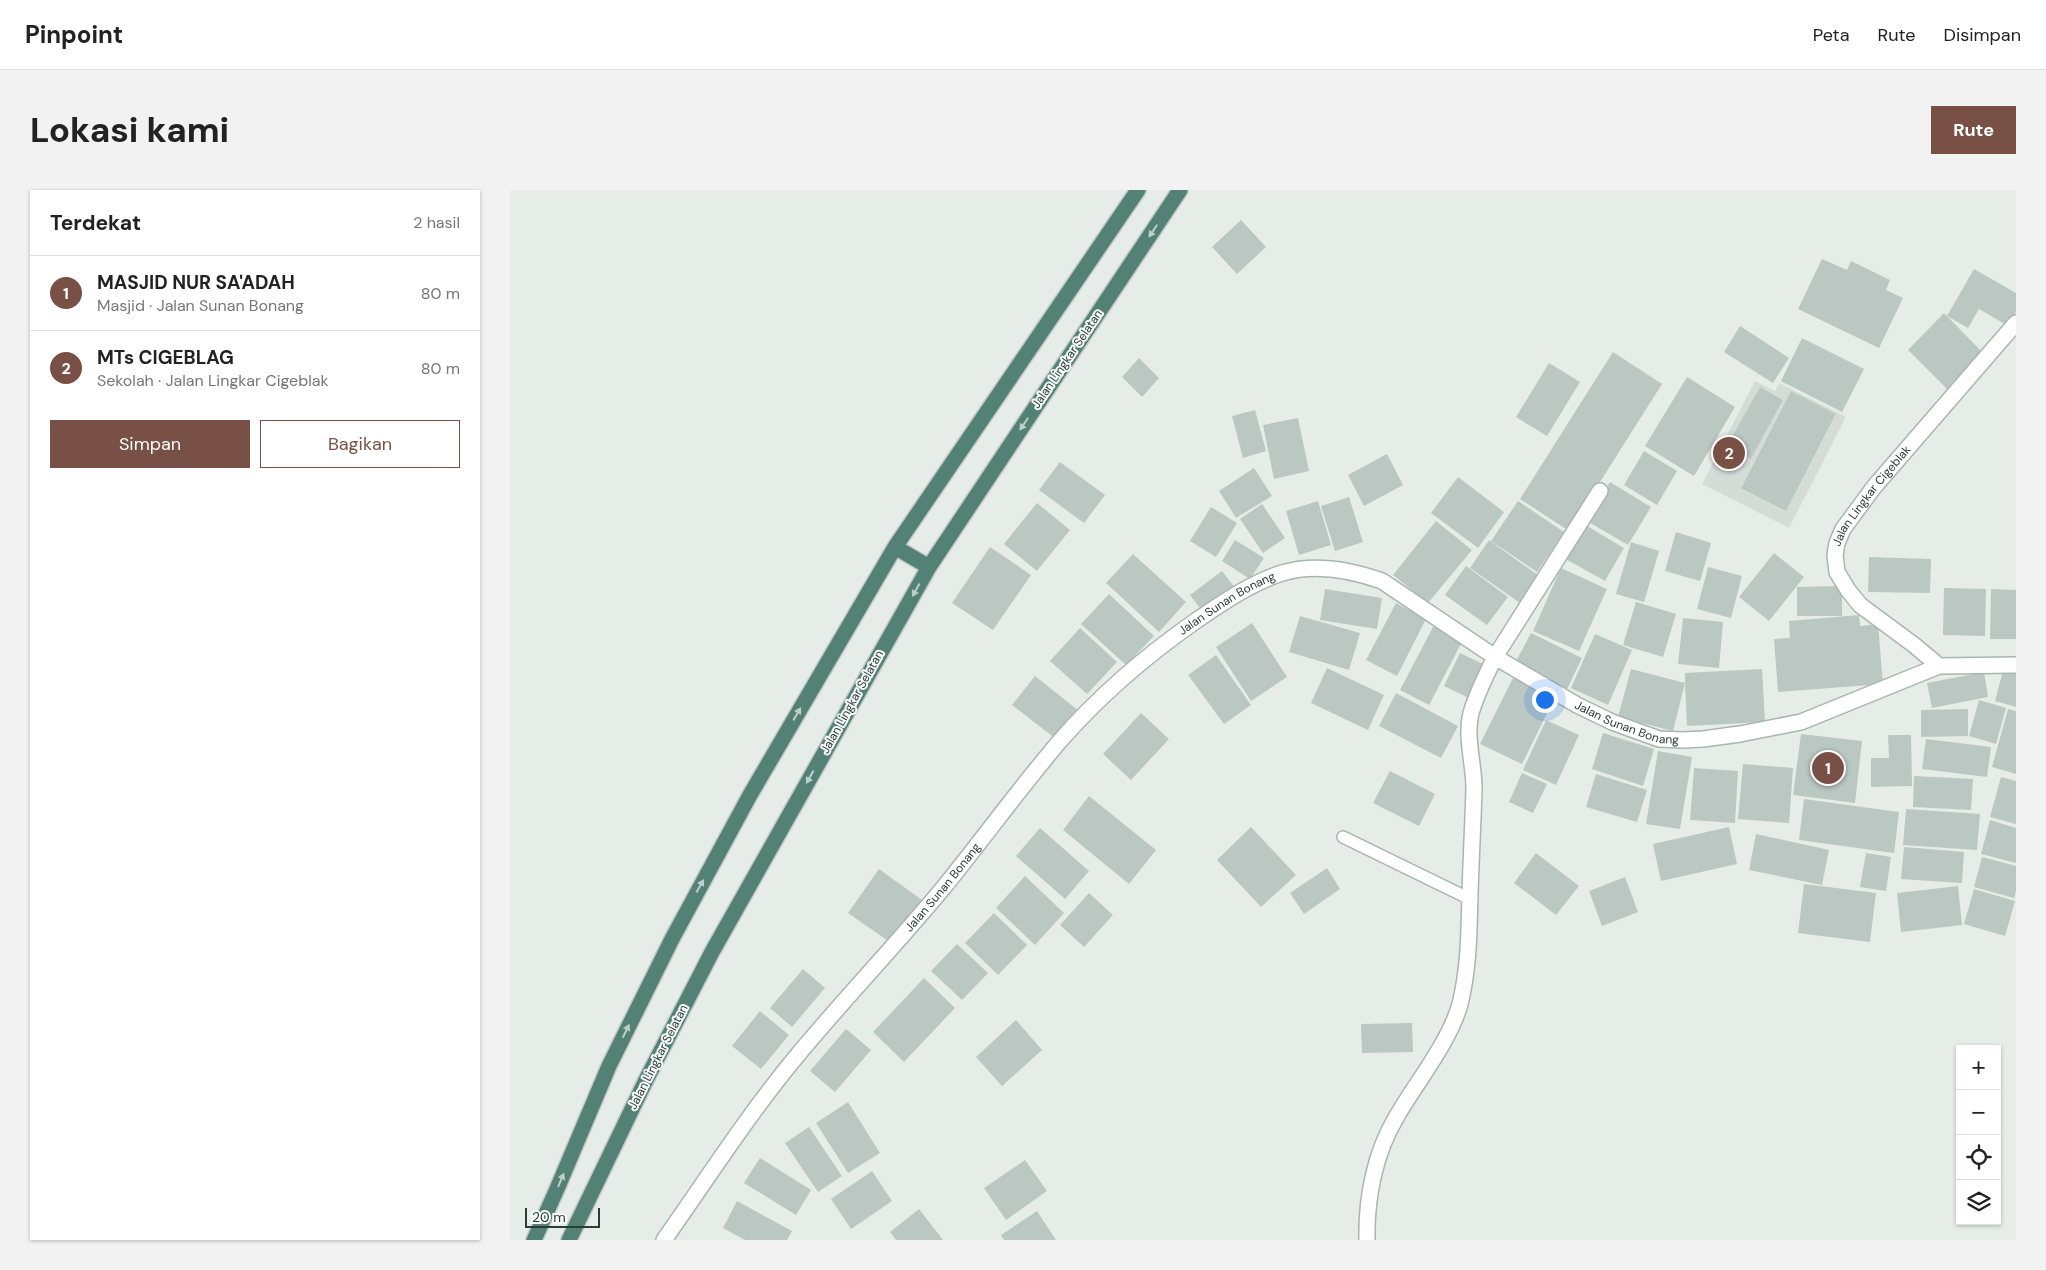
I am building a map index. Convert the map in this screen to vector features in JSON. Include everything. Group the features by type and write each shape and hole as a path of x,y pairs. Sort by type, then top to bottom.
{"highway":[{"path":"534,1240 609,1066 672,939 750,795 895,547 1138,190"},
{"name":"Jalan Lingkar Selatan","path":"569,1240 646,1080 712,952 928,567 1180,190"},
{"path":"895,547 928,567"}],"street":[{"name":"Jalan Lingkar Cigeblak","path":"1939,666 1860,604 1848,590 1837,572 1835,555 1843,529 1874,487 2016,323"},
{"path":"1367,1240 1369,1203 1376,1166 1384,1142 1396,1117 1444,1038 1459,1005 1466,964 1470,899 1474,786 1470,739 1471,714 1481,685 1495,657 1600,491"},
{"name":"Jalan Sunan Bonang","path":"664,1240 744,1125 795,1059 944,887 1060,741 1125,676 1167,641 1245,589 1267,578 1285,572 1328,568 1363,574 1382,581 1495,657 1577,705 1612,722 1658,739 1683,740 1740,734 1801,722 1939,666 2016,665"}],"lane":[{"path":"1343,837 1470,899"}],"shaded area":[{"path":"1755,381 1775,391 1779,383 1846,417 1789,528 1702,484","holes":["1760,387 1783,400 1751,459 1728,446","1791,391 1836,415 1786,511 1741,487"]}],"building":[{"path":"1241,220 1266,247 1237,274 1212,247"},
{"path":"1822,259 1847,270 1851,261 1890,280 1886,290 1903,298 1879,348 1798,309"},
{"path":"1974,269 2016,293 2016,312 2008,326 1979,309 1968,328 1947,316"},
{"path":"1944,313 1983,353 1948,390 1908,350"},
{"path":"1740,326 1789,358 1773,383 1724,352"},
{"path":"1802,338 1864,369 1842,412 1781,381"},
{"path":"1613,352 1662,384 1569,531 1520,499"},
{"path":"1139,358 1159,378 1142,397 1122,377"},
{"path":"1549,363 1580,382 1547,436 1516,417"},
{"path":"1687,377 1735,407 1694,476 1645,446"},
{"path":"1760,387 1783,400 1751,459 1727,446"},
{"path":"1791,391 1836,414 1786,511 1741,488"},
{"path":"1255,410 1266,451 1243,458 1232,416"},
{"path":"1298,418 1309,471 1274,479 1263,425"},
{"path":"1644,451 1677,471 1657,505 1624,485"},
{"path":"1387,454 1403,485 1364,506 1348,475"},
{"path":"1060,462 1105,495 1084,523 1039,490"},
{"path":"1254,468 1272,496 1236,518 1219,491"},
{"path":"1458,477 1504,512 1478,548 1431,513"},
{"path":"1610,482 1651,507 1628,545 1587,521"},
{"path":"1349,497 1363,542 1335,551 1321,506"},
{"path":"1318,501 1331,545 1299,555 1286,511"},
{"path":"1518,501 1564,532 1537,572 1491,541"},
{"path":"1037,503 1070,530 1037,571 1004,544"},
{"path":"1262,504 1285,538 1263,553 1240,519"},
{"path":"1211,507 1237,523 1216,557 1190,541"},
{"path":"1436,521 1472,550 1428,603 1393,575"},
{"path":"1582,523 1624,548 1605,581 1562,557"},
{"path":"1676,532 1711,543 1700,581 1665,571"},
{"path":"1235,540 1264,558 1250,579 1222,561"},
{"path":"1489,540 1539,576 1520,603 1470,568"},
{"path":"1631,542 1659,551 1644,602 1616,594"},
{"path":"990,547 1031,575 993,630 952,603"},
{"path":"1774,553 1804,577 1769,621 1739,597"},
{"path":"1133,554 1186,602 1159,632 1106,583"},
{"path":"1869,557 1931,559 1930,593 1868,592"},
{"path":"1466,566 1508,597 1487,625 1445,595"},
{"path":"1708,567 1742,576 1731,618 1697,609"},
{"path":"1561,568 1607,589 1579,651 1533,631"},
{"path":"1222,571 1235,588 1203,612 1190,595"},
{"path":"1842,586 1842,616 1797,616 1797,587"},
{"path":"1944,588 1986,589 1985,636 1943,635"},
{"path":"1325,589 1382,598 1377,629 1320,620"},
{"path":"1991,589 2016,590 2016,639 1990,639"},
{"path":"1109,594 1154,636 1126,665 1081,624"},
{"path":"1636,602 1676,614 1663,657 1623,645"},
{"path":"1396,603 1426,619 1397,676 1366,660"},
{"path":"1859,615 1860,626 1878,624 1883,684 1778,692 1774,639 1790,638 1789,621"},
{"path":"1300,616 1360,633 1349,670 1289,652"},
{"path":"1683,618 1723,622 1719,668 1678,664"},
{"path":"1252,623 1287,677 1251,701 1216,647"},
{"path":"1434,625 1463,640 1429,705 1400,690"},
{"path":"1080,628 1117,662 1087,694 1050,661"},
{"path":"1531,633 1582,658 1567,689 1515,663"},
{"path":"1595,634 1632,650 1608,705 1571,688"},
{"path":"1460,653 1485,665 1469,698 1444,686"},
{"path":"1216,655 1251,705 1224,724 1188,675"},
{"path":"2004,667 2016,670 2016,707 1995,701"},
{"path":"1327,668 1384,695 1368,730 1311,703"},
{"path":"1631,669 1685,683 1673,731 1618,717"},
{"path":"1762,669 1765,722 1687,726 1685,673"},
{"path":"1984,672 1988,697 1932,708 1927,683"},
{"path":"1035,676 1079,711 1056,739 1012,705"},
{"path":"1513,678 1554,699 1522,764 1480,744"},
{"path":"1396,693 1458,726 1441,758 1379,726"},
{"path":"1979,700 2006,708 1996,744 1969,736"},
{"path":"1968,709 1968,736 1921,737 1921,710"},
{"path":"2008,709 2016,711 2016,774 1992,767"},
{"path":"1141,713 1169,739 1131,780 1103,754"},
{"path":"1546,720 1579,735 1556,785 1523,770"},
{"path":"1603,733 1654,749 1643,786 1592,769"},
{"path":"1801,734 1862,741 1855,803 1793,795"},
{"path":"1888,735 1911,735 1912,786 1871,787 1871,758 1889,758"},
{"path":"1926,739 1991,747 1987,777 1922,769"},
{"path":"1658,751 1692,757 1680,829 1646,824"},
{"path":"1743,764 1793,768 1789,823 1738,819"},
{"path":"1694,768 1738,771 1735,823 1690,820"},
{"path":"1390,771 1435,794 1419,826 1373,803"},
{"path":"1522,773 1547,784 1533,813 1509,802"},
{"path":"1596,774 1647,790 1637,822 1586,807"},
{"path":"1914,776 1973,779 1971,810 1913,807"},
{"path":"2001,777 2016,781 2016,824 1990,817"},
{"path":"1089,796 1156,850 1129,884 1063,830"},
{"path":"1804,799 1899,812 1894,853 1799,840"},
{"path":"1906,809 1980,814 1977,850 1903,845"},
{"path":"1990,820 2016,828 2016,863 1981,854"},
{"path":"1251,827 1296,875 1261,907 1217,860"},
{"path":"1729,827 1737,864 1661,881 1653,844"},
{"path":"1040,828 1089,871 1065,899 1016,856"},
{"path":"1756,834 1829,850 1822,885 1749,870"},
{"path":"1904,847 1964,852 1962,883 1901,879"},
{"path":"1536,853 1579,886 1556,915 1514,883"},
{"path":"1866,853 1891,857 1886,891 1860,887"},
{"path":"1982,857 2016,866 2016,891 2014,898 1974,887"},
{"path":"1327,868 1340,889 1304,914 1290,893"},
{"path":"879,869 922,900 891,943 848,913"},
{"path":"1025,876 1064,913 1035,945 996,908"},
{"path":"1625,877 1638,912 1602,926 1589,891"},
{"path":"1804,884 1876,893 1870,942 1798,933"},
{"path":"1958,886 1962,925 1901,932 1897,893"},
{"path":"1974,889 2015,901 2005,936 1964,924"},
{"path":"1089,893 1113,915 1084,947 1060,925"},
{"path":"994,913 1027,945 998,975 965,943"},
{"path":"957,944 988,973 962,1000 931,971"},
{"path":"803,969 825,988 792,1027 770,1008"},
{"path":"924,978 955,1008 904,1062 873,1032"},
{"path":"760,1011 789,1035 761,1069 732,1046"},
{"path":"1016,1020 1042,1050 1002,1086 976,1057"},
{"path":"1412,1023 1413,1052 1362,1053 1361,1024"},
{"path":"846,1029 871,1050 835,1092 810,1071"},
{"path":"848,1102 880,1153 848,1173 816,1123"},
{"path":"809,1127 842,1176 818,1192 785,1143"},
{"path":"760,1158 811,1190 796,1215 744,1183"},
{"path":"1025,1160 1047,1191 1006,1220 984,1188"},
{"path":"872,1171 892,1201 851,1229 831,1199"},
{"path":"737,1201 792,1231 787,1240 745,1240 723,1228"},
{"path":"919,1209 943,1240 896,1240 890,1232"},
{"path":"1037,1211 1056,1240 1004,1240 1001,1235"}],"place":[{"name":"MTs CIGEBLAG","path":"1729,453"},
{"name":"MASJID NUR SA'ADAH","path":"1828,768"}]}
